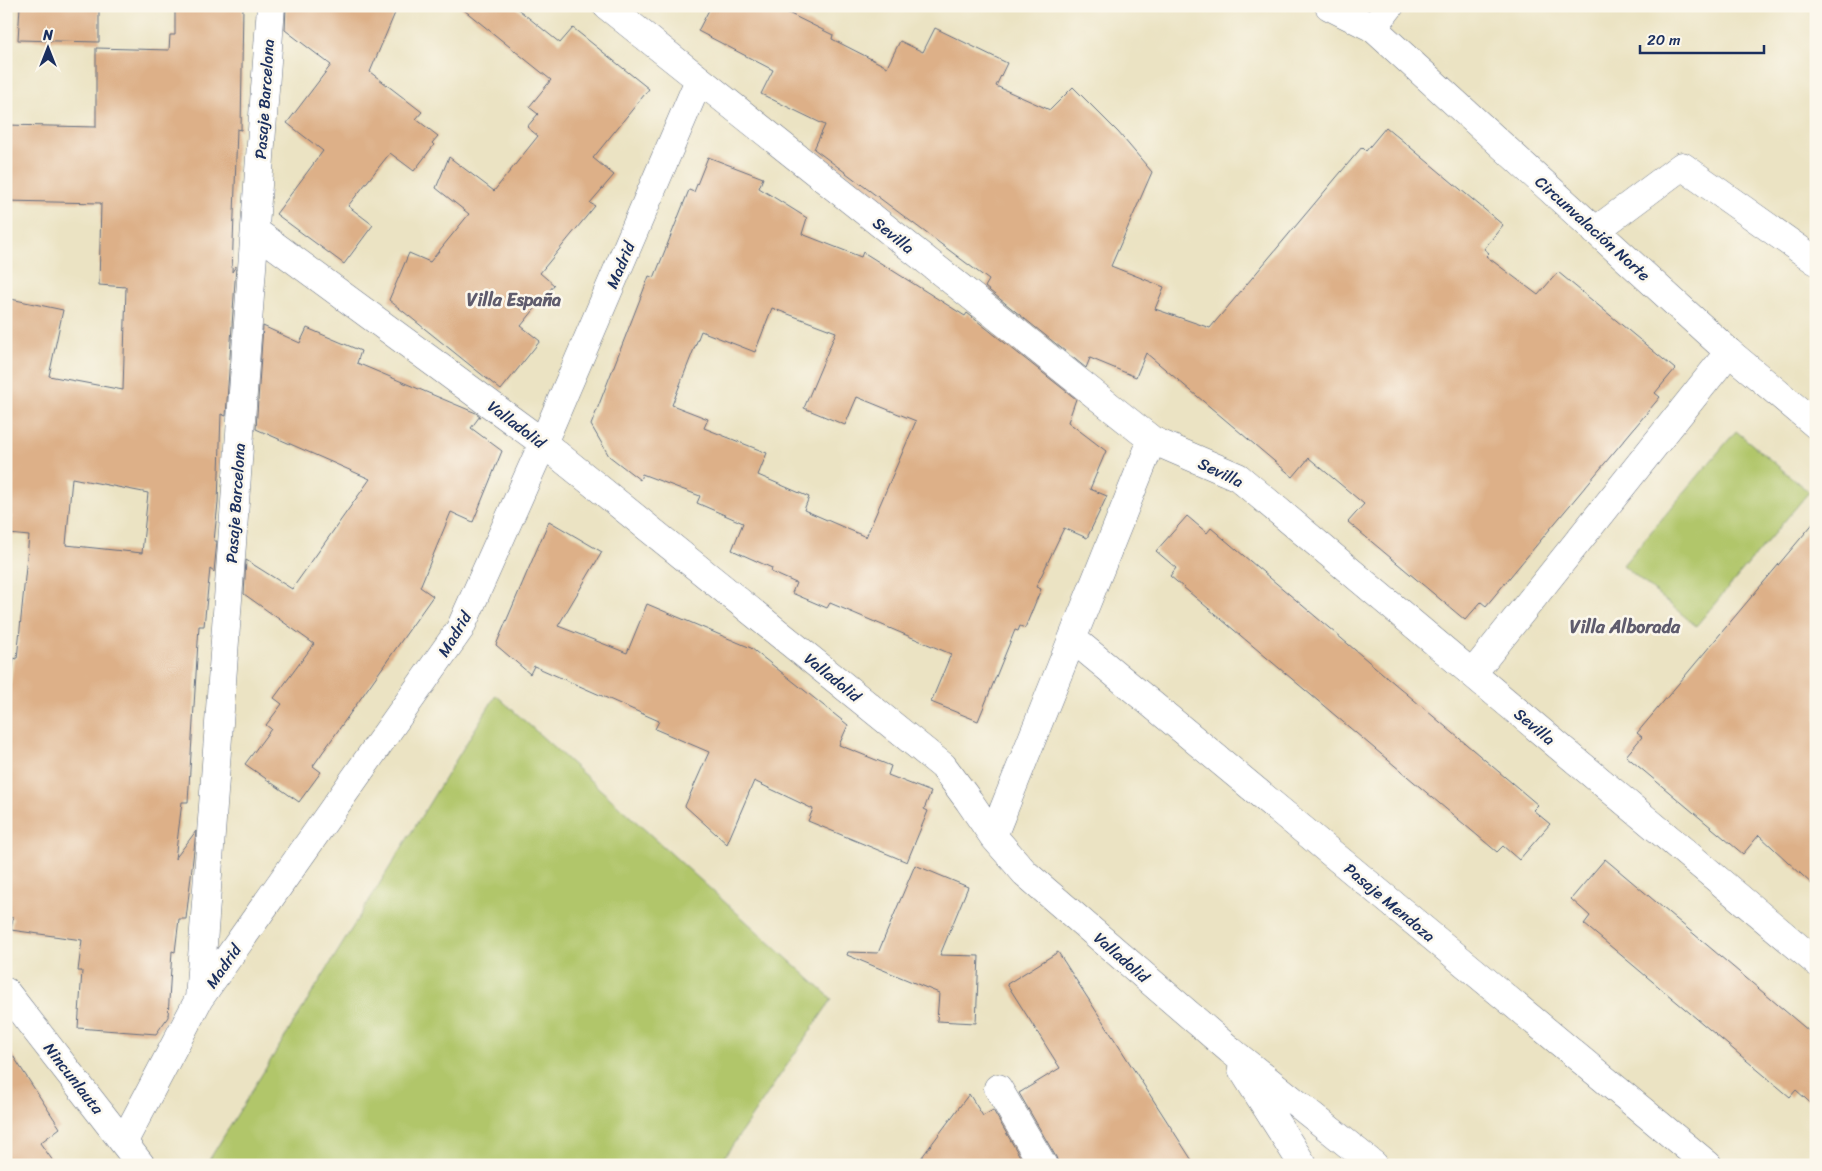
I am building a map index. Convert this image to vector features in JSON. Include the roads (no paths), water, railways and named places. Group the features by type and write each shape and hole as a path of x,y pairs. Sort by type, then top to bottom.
{"street":[{"name":"Pasaje Barcelona","path":"199,999 271,6"},
{"name":"Sevilla","path":"607,6 1152,440 1238,477 1816,962"},
{"name":"Circunvalación Norte","path":"1329,6 1373,28 1729,352 1816,425"},
{"path":"1373,28 1390,6"},
{"name":"Madrid","path":"124,1141 199,999 460,629 544,443 699,80"},
{"path":"1595,231 1682,166 1816,261"},
{"name":"Valladolid","path":"255,231 544,443 943,766 993,836 1024,873 1230,1050 1374,1165"},
{"path":"1473,674 1729,352"},
{"path":"993,836 1152,440"},
{"name":"Pasaje Mendoza","path":"1073,639 1708,1165"},
{"name":"Nincunlauta","path":"6,992 141,1165"},
{"path":"1230,1050 1303,1165"},
{"path":"998,1088 1043,1165"}],"district":[{"name":"Villa España","path":"514,300"},
{"name":"Villa Alborada","path":"1625,627"}]}
